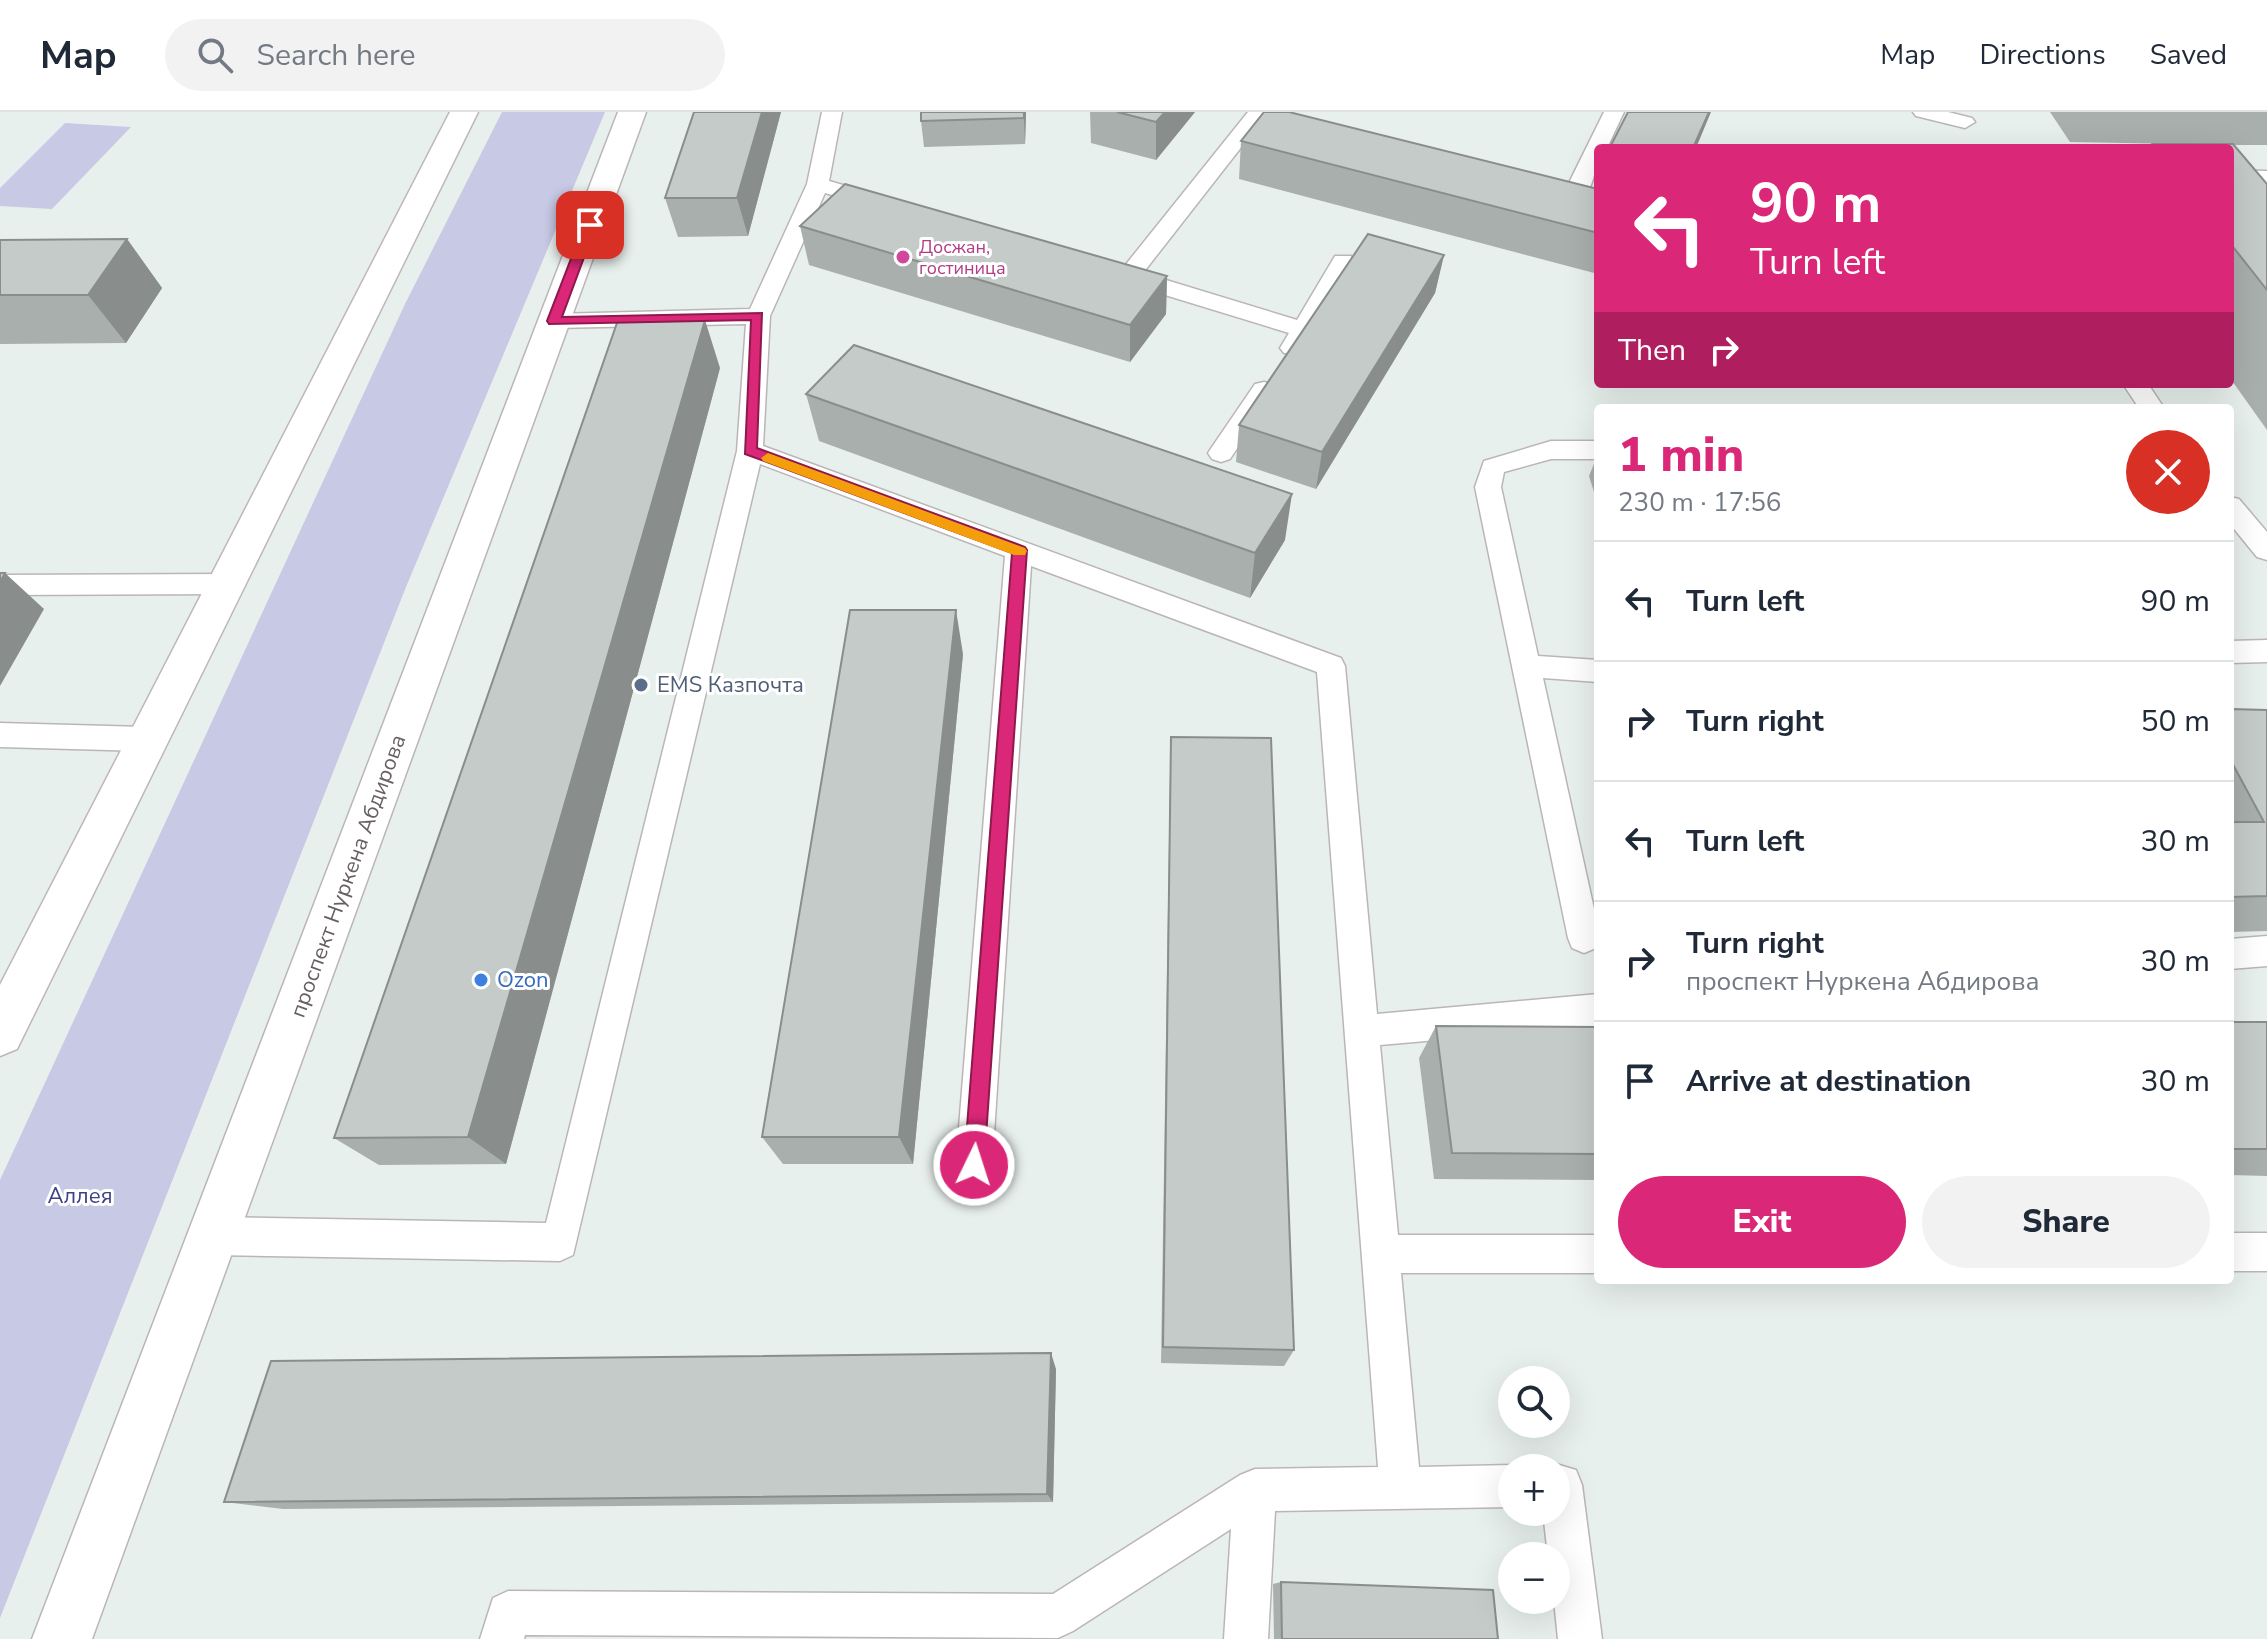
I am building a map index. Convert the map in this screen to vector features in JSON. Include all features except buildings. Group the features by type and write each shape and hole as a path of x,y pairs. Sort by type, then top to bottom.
{"street":[{"path":"0,1034 144,739 464,112"},
{"name":"проспект Нуркена Абдирова","path":"62,1639 632,112"}],"lane":[{"path":"214,1236 560,1242 750,451 758,316 818,184 832,112"},
{"path":"1599,144 1614,112"},
{"path":"1923,112 1966,123"},
{"path":"1129,276 1255,116 1313,136"},
{"path":"1570,203 1594,153"},
{"path":"2234,176 2267,177"},
{"path":"2234,180 2249,198"},
{"path":"818,184 907,211"},
{"path":"1525,191 1594,210"},
{"path":"1221,453 1305,330 1343,261"},
{"path":"1099,268 1305,330"},
{"path":"554,321 758,316"},
{"path":"1584,938 1488,487 1493,467 1551,450 1594,450"},
{"path":"750,451 1331,666 1400,1487"},
{"path":"2234,511 2267,550"},
{"path":"974,1165 1019,550"},
{"path":"0,585 224,584"},
{"path":"2234,652 2267,651"},
{"path":"1527,666 1594,671"},
{"path":"0,735 144,739"},
{"path":"2234,954 2267,951"},
{"path":"1362,1031 1594,1010"},
{"path":"2234,1252 2267,1252"},
{"path":"1380,1254 1594,1254"},
{"path":"502,1639 508,1613 1058,1616 1255,1490 1498,1486"},
{"path":"1246,1639 1255,1490"},
{"path":"1566,1526 1580,1639"}],"green space":[{"name":"Аллея","path":"502,112 605,112 406,587 0,1618 0,1180 405,304"},
{"path":"65,123 131,127 52,209 0,206 0,188"}],"slow traffic":[{"path":"768,458 1019,551"}],"place":[{"name":"Досжан, гостиница","path":"903,257"},
{"name":"EMS Казпочта","path":"641,685"},
{"name":"Ozon","path":"481,980"}],"route":[{"path":"590,225 554,321 758,316 750,451 1019,550 974,1165"}]}
